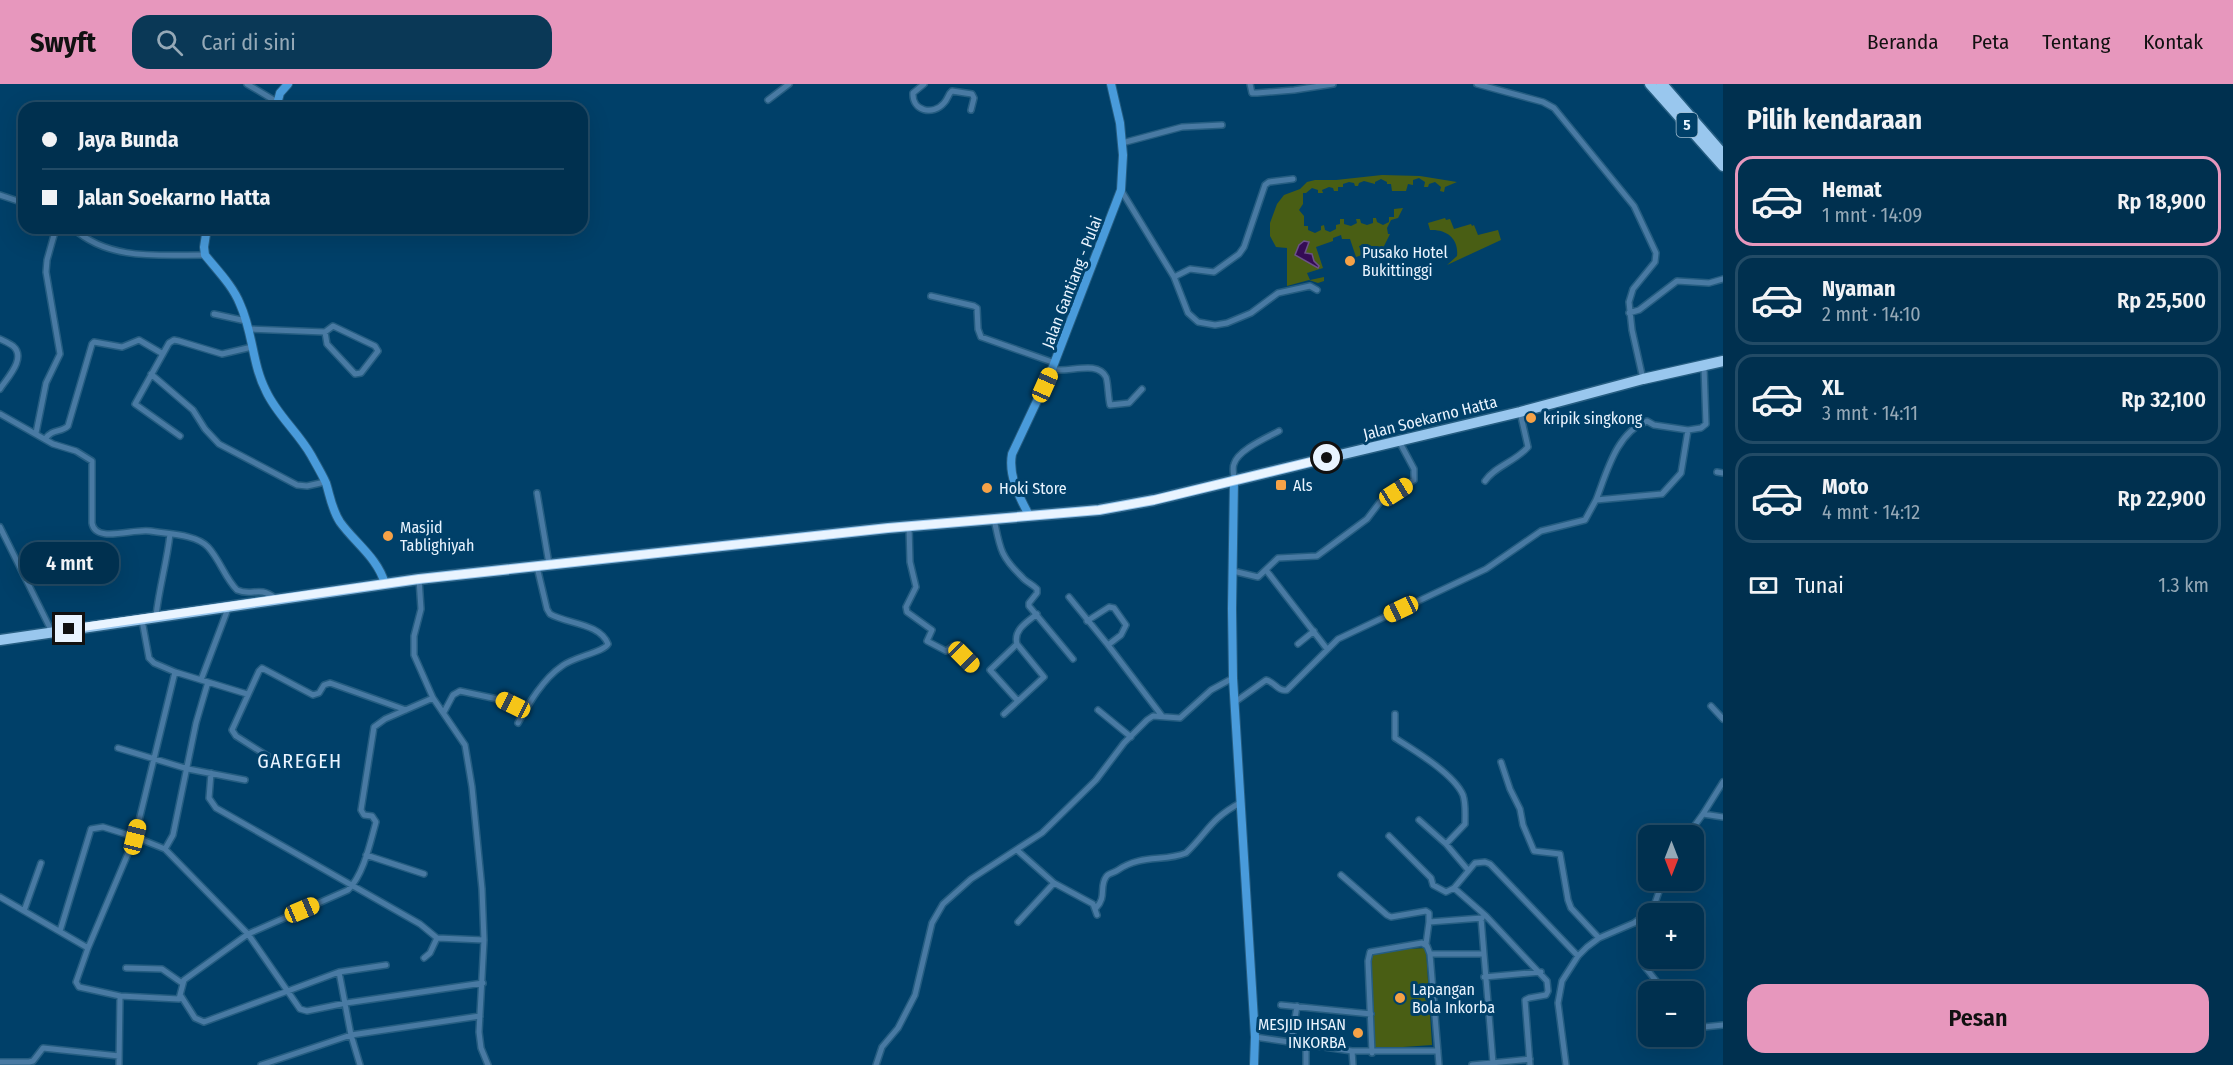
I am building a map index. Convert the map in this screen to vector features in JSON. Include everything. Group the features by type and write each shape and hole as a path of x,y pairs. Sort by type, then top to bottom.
{"highway":[{"name":"5","path":"1650,84 1723,166"},
{"name":"5","path":"1662,84 1723,153"},
{"name":"Jalan Soekarno Hatta","path":"0,640 419,579 537,565 909,526 1099,510 1399,441 1723,361"}],"street":[{"path":"247,84 272,102"},
{"path":"277,102 280,93 288,84"},
{"path":"768,100 789,84"},
{"path":"924,84 915,90 913,97 916,106 928,111 934,110 943,104 952,91 972,94 974,98 971,110"},
{"name":"Jalan Gantiang - Pulai","path":"1029,515 1016,489 1011,462 1015,447 1053,366 1121,190 1122,143 1111,84"},
{"path":"1250,84 1252,93 1257,93 1333,84"},
{"path":"1477,84 1495,87 1543,102 1554,108 1634,206 1656,253 1656,258 1630,296 1629,313 1643,379"},
{"path":"1122,143 1182,127 1222,125"},
{"path":"1174,277 1190,269 1214,272 1239,254 1244,247 1265,185 1269,182 1293,179"},
{"path":"1121,190 1174,277 1188,313 1198,322 1227,323 1241,319 1278,293 1310,286 1317,290"},
{"path":"0,195 18,201"},
{"path":"36,433 46,383 60,354 46,272 54,234"},
{"path":"80,234 85,239 116,251 154,255 206,255"},
{"path":"206,234 204,247 206,255 240,303 258,373 266,392 300,436 325,482 334,513 375,561 381,570 385,584"},
{"path":"1629,313 1639,310 1677,280 1709,283 1723,279"},
{"path":"931,296 977,308 978,330 981,337 1066,371 1092,368 1102,372 1107,379 1110,405 1130,403 1142,389"},
{"path":"214,314 247,325 325,332"},
{"path":"331,326 336,327 375,346 378,351 361,373 355,374 327,344 325,332 331,326"},
{"path":"0,339 12,346 18,358 15,368 0,389"},
{"path":"45,439 49,433 68,426 94,342 122,347 140,340 163,354"},
{"path":"180,436 135,404 169,343 174,340 222,354 252,346"},
{"path":"1234,702 1266,680 1271,681 1280,689 1287,690 1338,639 1486,569 1541,531 1585,520 1596,500 1616,449 1635,427 1647,421 1688,430 1701,428 1706,424 1704,367"},
{"path":"151,374 193,410 205,429 219,444 297,484 307,486 325,482"},
{"path":"1485,481 1491,473 1528,447 1520,412"},
{"path":"0,414 53,444 76,452 92,461 92,523 96,532 106,534 146,530 191,538 208,547 237,590 242,593 267,592 276,599"},
{"path":"1596,500 1662,494 1682,473 1688,430"},
{"path":"1254,1065 1255,1037 1233,678 1233,467 1235,461 1250,447 1279,431"},
{"path":"1233,572 1258,577 1278,558 1317,556 1367,519 1380,502 1412,482 1415,473 1399,441"},
{"path":"537,494 549,564"},
{"path":"994,519 999,550 1025,580 1037,589 1037,593 1029,603 1073,659"},
{"path":"909,526 910,562 916,587 906,607 907,612 932,630 928,639 929,644 946,651 953,646 974,666"},
{"path":"0,527 52,632"},
{"path":"156,616 170,534"},
{"path":"518,723 549,677 560,667 584,654 602,650 608,644 604,636 594,630 550,614 537,565"},
{"path":"1266,570 1327,649"},
{"path":"419,579 422,609 413,647 414,655 433,698 465,745 468,761 482,878 484,940 480,1016 481,1048 488,1065"},
{"path":"1069,597 1162,716"},
{"path":"165,849 173,835 205,681 229,606"},
{"path":"1087,621 1109,607 1114,608 1126,626 1120,635 1108,645"},
{"path":"1005,714 1044,677 1017,644 1016,638 1017,632 1037,614"},
{"path":"142,618 149,658 154,663 175,672 247,694"},
{"path":"1298,644 1314,631"},
{"path":"1017,644 990,670 1018,701"},
{"path":"277,762 233,733 233,725 258,670 262,668 313,695 319,693 324,685 330,683 406,710"},
{"path":"175,672 135,837 88,948 77,986 120,996 176,1000 181,996"},
{"path":"876,1065 882,1047 898,1028 915,995 936,912 971,879 1042,833 1080,796 1131,737 1153,716 1180,718 1211,690 1233,678"},
{"path":"444,712 453,695 460,691 502,700 525,711"},
{"path":"386,965 339,972 204,1022 195,1018 181,996 182,983 248,934 339,895 353,885 366,855 376,822 372,816 364,815 361,810 372,731 380,721 433,698"},
{"path":"1711,706 1723,719"},
{"path":"1098,710 1131,737"},
{"path":"1395,714 1395,738 1432,762 1457,786 1464,798 1466,824 1446,844"},
{"path":"118,748 155,760 245,780"},
{"path":"1501,762 1532,847 1538,853 1560,854 1571,909 1599,938"},
{"path":"211,773 209,798 216,808 420,924 437,938 484,940"},
{"path":"1695,825 1723,782"},
{"path":"1096,908 1103,896 1104,881 1108,874 1127,863 1186,853 1223,812 1240,803"},
{"path":"1703,814 1723,818"},
{"path":"1419,820 1446,844 1468,870"},
{"path":"60,931 91,829 103,827 165,849 248,934 286,992 297,1007 304,1011 483,983"},
{"path":"1389,836 1431,878 1432,885 1446,892 1454,888 1475,863 1481,862 1494,867 1578,956"},
{"path":"1017,850 1054,883 1093,904 1097,915"},
{"path":"366,855 424,874"},
{"path":"24,911 41,862"},
{"path":"1341,875 1391,917 1426,910 1429,913 1426,944 1430,954 1440,1065"},
{"path":"1018,922 1054,883"},
{"path":"1454,888 1541,972 1547,981 1547,994 1525,1000 1530,1062 1493,1062 1472,1065"},
{"path":"1566,1065 1560,1025 1559,997 1562,981 1578,956 1599,938 1634,923 1649,912 1659,891"},
{"path":"0,897 88,948"},
{"path":"1429,921 1483,917"},
{"path":"1483,917 1484,977 1493,1062"},
{"path":"424,958 430,953 437,938"},
{"path":"1372,1053 1368,961 1370,952 1426,944"},
{"path":"1430,954 1483,954"},
{"path":"126,968 162,969 182,983"},
{"path":"1647,969 1656,981"},
{"path":"339,972 351,1035 360,1065"},
{"path":"1484,977 1541,972"},
{"path":"119,1065 120,996"},
{"path":"1281,1005 1371,1014"},
{"path":"1290,1043 1297,1006"},
{"path":"261,1065 351,1035 480,1016"},
{"path":"1704,1027 1723,1025"},
{"path":"1255,1037 1306,1046 1372,1053 1438,1051"},
{"path":"1306,1046 1306,1065"},
{"path":"0,1062 33,1061 43,1048 118,1056"},
{"path":"1352,1051 1353,1065"}],"green space":[{"path":"1382,175 1420,176 1457,182 1445,187 1444,192 1440,191 1441,187 1435,182 1424,187 1425,182 1419,178 1413,180 1413,185 1408,184 1406,191 1392,191 1391,184 1381,179 1375,184 1364,181 1358,186 1349,182 1343,184 1343,187 1338,187 1338,191 1329,187 1322,190 1323,193 1318,193 1318,190 1312,188 1303,193 1303,204 1299,210 1304,216 1304,226 1308,226 1308,230 1315,233 1324,225 1325,230 1330,232 1336,229 1336,225 1340,224 1340,219 1344,219 1344,224 1351,226 1357,223 1356,219 1360,219 1361,223 1367,225 1373,223 1373,218 1376,218 1377,222 1383,225 1389,222 1389,217 1394,217 1394,209 1403,208 1398,218 1391,220 1387,228 1390,234 1383,248 1370,252 1368,244 1359,246 1362,255 1356,257 1350,239 1342,239 1341,235 1333,238 1333,241 1316,247 1323,268 1307,273 1310,280 1324,277 1324,281 1318,283 1309,280 1287,286 1287,248 1276,247 1270,236 1270,223 1277,204 1284,195 1315,180"},
{"path":"1445,218 1450,219 1454,229 1474,225 1478,235 1498,230 1501,240 1447,265 1457,256 1454,240 1447,233 1430,230 1428,223"},
{"name":"Lapangan Bola Inkorba","path":"1426,948 1432,1045 1374,1049 1368,951"}],"shaded area":[{"path":"1304,241 1309,242 1305,253 1312,254 1318,268 1295,255 1299,245"}],"place":[{"name":"Pusako Hotel Bukittinggi","path":"1350,261"},
{"name":"kripik singkong","path":"1531,418"},
{"name":"Als","path":"1281,485"},
{"name":"Hoki Store","path":"987,488"},
{"name":"Masjid Tablighiyah","path":"388,536"},
{"name":"Lapangan Bola Inkorba","path":"1400,998"},
{"name":"MESJID IHSAN INKORBA","path":"1358,1033"}],"district":[{"name":"GAREGEH","path":"300,761"}],"route":[{"path":"69,629 419,579 888,528 1099,510 1154,500 1327,458"}]}
